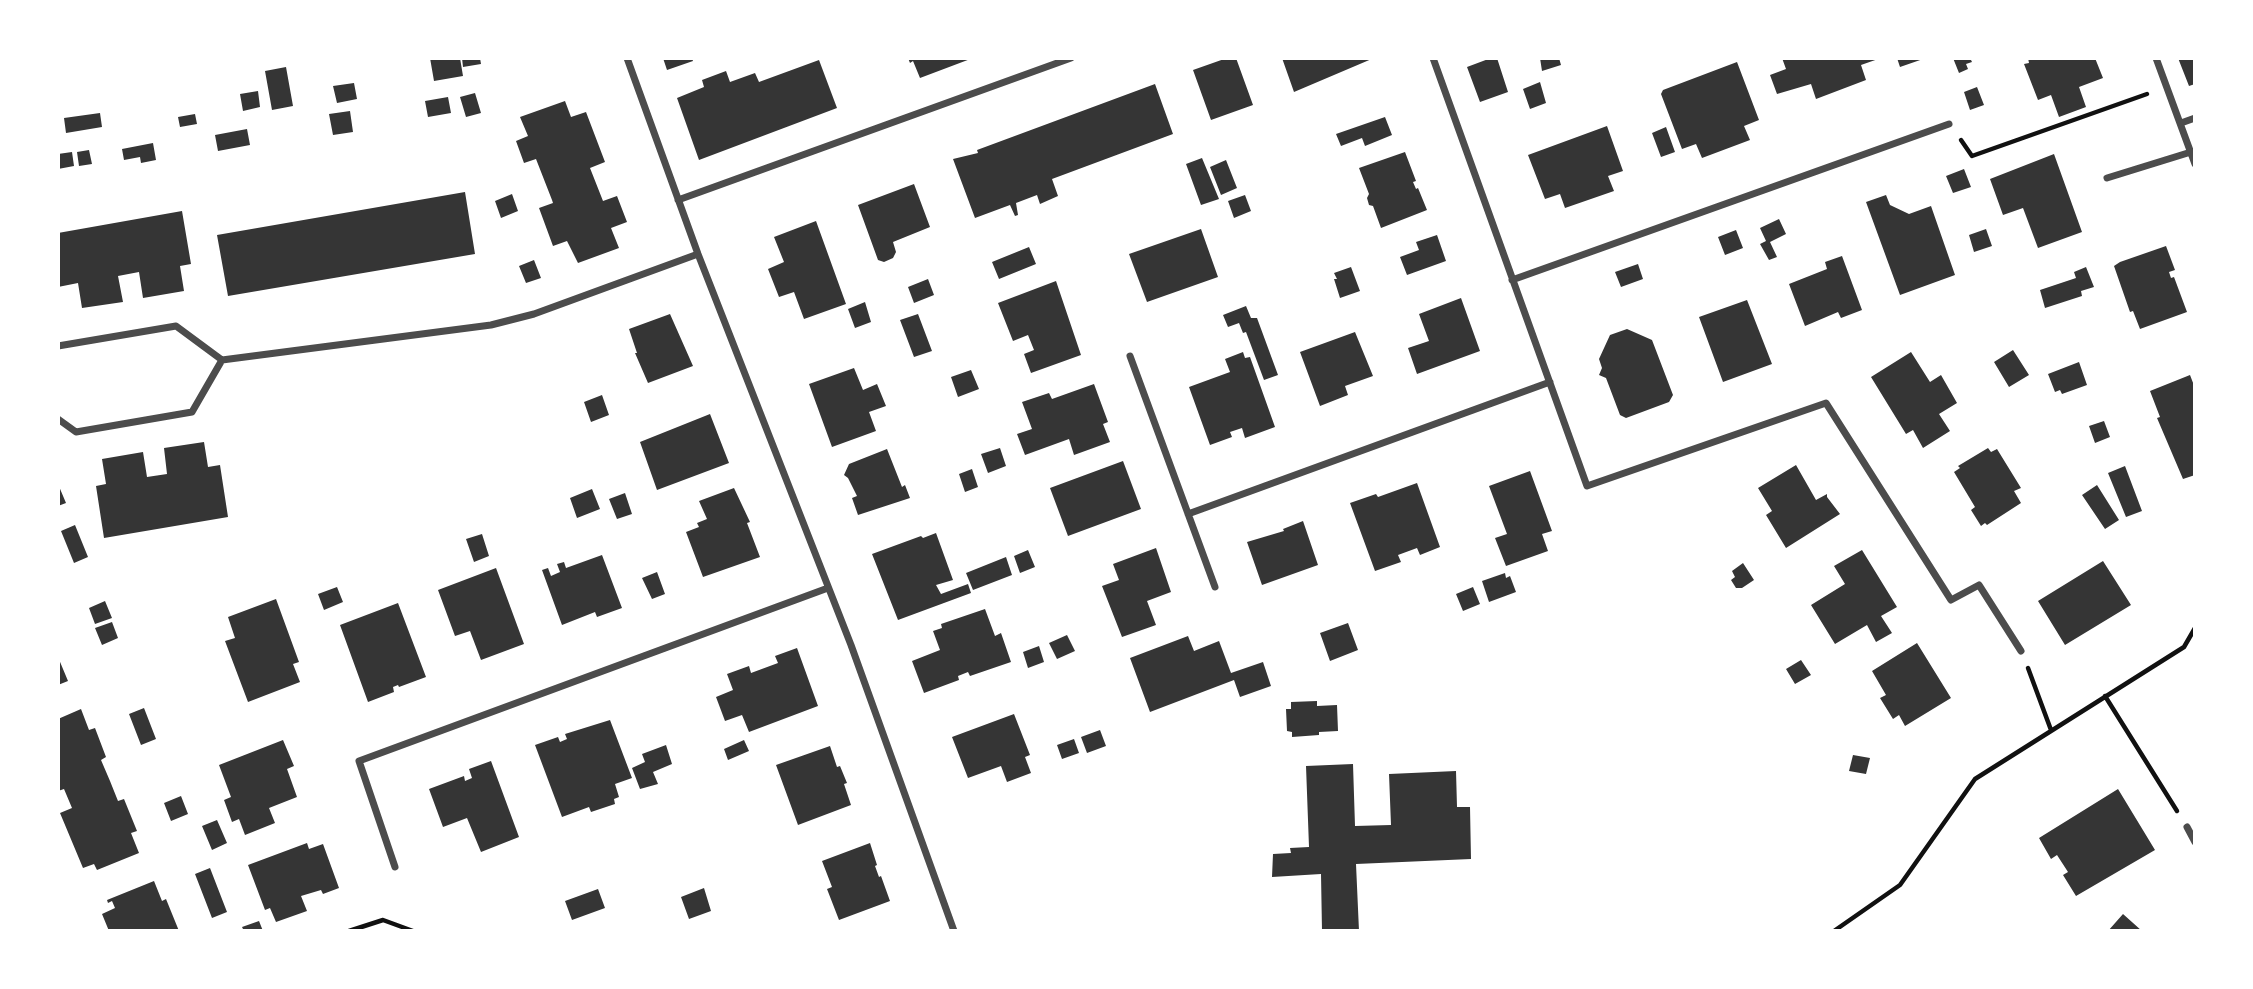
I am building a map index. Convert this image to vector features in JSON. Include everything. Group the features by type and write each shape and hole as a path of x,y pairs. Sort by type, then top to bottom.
{"street":[{"path":"626,58 698,254 828,588 954,931"},
{"path":"678,200 1071,58"},
{"path":"1433,58 1587,486 1826,404 1951,600 1979,585 2021,651"},
{"path":"2156,58 2195,164"},
{"path":"2181,123 2195,118"},
{"path":"1512,279 1950,124"},
{"path":"2107,178 2191,152"},
{"path":"58,346 176,326 222,360 491,325 521,318 698,254"},
{"path":"1130,356 1215,587"},
{"path":"58,419 76,432 192,412 222,360"},
{"path":"1188,514 1550,382"},
{"path":"395,867 359,761 828,588"},
{"path":"2187,827 2195,842"}],"path":[{"path":"1950,124 1972,156 2167,87"},
{"path":"1833,931 1900,885 1975,779 2183,647 2195,628"},
{"path":"2021,651 2051,730"},
{"path":"2105,696 2187,827"},
{"path":"349,931 383,920 413,931"}],"building":[{"path":"430,58 460,58 463,76 434,81"},
{"path":"462,58 480,58 481,64 463,67"},
{"path":"663,58 692,58 693,61 667,70"},
{"path":"908,58 973,58 920,78 913,61 910,63"},
{"path":"1227,58 1236,58 1253,105 1211,120 1193,70"},
{"path":"1282,58 1374,58 1294,92"},
{"path":"1497,58 1508,92 1480,102 1467,67"},
{"path":"1540,58 1559,58 1561,65 1542,71"},
{"path":"1782,58 1881,58 1861,65 1866,80 1816,99 1811,84 1777,94 1770,75 1786,69"},
{"path":"1897,58 1926,58 1900,67"},
{"path":"1953,58 1970,58 1972,62 1966,64 1968,69 1959,73"},
{"path":"2028,58 2095,58 2103,78 2079,87 2086,107 2059,117 2051,95 2038,100 2024,64 2029,63"},
{"path":"2178,58 2195,58 2195,84 2189,86"},
{"path":"819,60 837,108 699,160 677,98 704,87 702,80 726,71 730,82 755,73 759,82"},
{"path":"1737,62 1759,120 1744,126 1750,140 1702,158 1696,144 1682,149 1661,94 1663,90"},
{"path":"286,67 293,106 272,110 265,71"},
{"path":"1540,82 1546,103 1530,109 1523,89"},
{"path":"354,83 357,99 337,103 333,86"},
{"path":"1155,84 1173,134 1052,179 1058,196 1040,204 1037,195 1016,203 1018,215 1015,216 1010,205 975,218 953,159 978,153 977,150"},
{"path":"1977,87 1984,105 1970,110 1964,92"},
{"path":"258,91 260,107 243,111 240,94"},
{"path":"475,93 481,113 466,117 460,97"},
{"path":"448,97 451,113 428,117 425,101"},
{"path":"565,101 571,117 586,112 605,162 590,168 603,201 617,196 627,222 611,228 619,248 578,263 567,241 553,246 539,208 553,203 552,200 536,159 524,163 516,141 528,136 520,117"},
{"path":"350,111 353,132 333,135 329,114"},
{"path":"100,113 102,127 66,133 64,118"},
{"path":"195,114 197,124 180,127 178,117"},
{"path":"1385,117 1392,135 1365,146 1362,138 1341,146 1336,134"},
{"path":"1607,126 1623,171 1608,176 1614,191 1565,208 1560,194 1545,199 1528,155"},
{"path":"1666,127 1675,152 1661,157 1652,133"},
{"path":"247,129 250,145 218,151 215,135"},
{"path":"153,143 156,160 141,163 140,157 124,160 122,149"},
{"path":"89,150 92,164 79,166 77,152"},
{"path":"72,152 74,166 58,169 58,154"},
{"path":"1405,152 1416,181 1413,182 1427,210 1381,228 1373,206 1369,205 1369,194 1359,168"},
{"path":"2054,154 2082,232 2038,248 2023,208 2003,215 1990,179"},
{"path":"1202,158 1219,199 1201,205 1186,164"},
{"path":"1226,160 1237,188 1221,195 1210,167"},
{"path":"1964,169 1971,187 1953,193 1946,176"},
{"path":"914,184 930,227 893,242 896,252 893,258 884,262 878,260 858,205"},
{"path":"465,192 475,254 228,296 217,235"},
{"path":"512,194 518,211 501,218 495,201"},
{"path":"1245,195 1251,211 1234,218 1228,201"},
{"path":"1886,195 1890,205 1909,214 1931,206 1955,275 1900,295 1866,202"},
{"path":"182,211 191,264 180,266 184,291 143,298 139,272 118,276 123,302 82,308 78,283 58,287 58,233"},
{"path":"1779,219 1786,234 1770,242 1777,257 1769,260 1760,244 1766,241 1760,228"},
{"path":"816,221 846,304 804,319 794,292 779,297 768,269 784,262 774,237"},
{"path":"1201,229 1218,277 1147,302 1129,254"},
{"path":"1986,229 1992,246 1974,252 1969,235"},
{"path":"1736,230 1743,248 1725,255 1718,237"},
{"path":"1437,235 1446,261 1407,275 1400,257 1419,250 1416,242"},
{"path":"2166,246 2175,270 2169,272 2171,278 2174,277 2187,312 2140,329 2133,311 2130,312 2114,266"},
{"path":"1029,247 1036,264 999,279 992,262"},
{"path":"1842,256 1862,310 1841,318 1838,312 1805,326 1789,284 1827,269 1825,262"},
{"path":"534,260 541,278 526,283 519,266"},
{"path":"1638,264 1643,279 1621,287 1615,272"},
{"path":"1351,267 1360,291 1340,298 1334,273"},
{"path":"2086,267 2094,287 2081,291 2082,296 2045,308 2040,290 2076,278 2074,272"},
{"path":"928,279 934,295 914,303 908,287"},
{"path":"1056,281 1081,355 1031,373 1024,354 1034,350 1028,335 1013,341 998,303"},
{"path":"1461,298 1480,351 1417,374 1408,348 1429,341 1419,314"},
{"path":"1747,300 1772,364 1723,382 1699,317"},
{"path":"865,302 871,322 855,328 848,309"},
{"path":"1246,306 1251,318 1257,318 1278,375 1264,380 1246,332 1243,333 1239,323 1228,327 1223,315"},
{"path":"670,314 693,366 648,383 635,353 629,329"},
{"path":"918,314 932,351 914,357 900,320"},
{"path":"1627,329 1652,340 1673,395 1669,402 1626,418 1620,415 1606,378 1599,375 1602,368 1599,359 1610,335"},
{"path":"1355,332 1373,376 1345,386 1348,395 1320,406 1300,352"},
{"path":"2013,350 2029,375 2009,387 1994,362"},
{"path":"1243,352 1245,358 1250,357 1275,427 1245,438 1242,428 1230,432 1232,437 1210,445 1189,387 1230,372 1225,359"},
{"path":"1911,352 1930,382 1941,375 1957,403 1939,414 1950,431 1923,448 1913,430 1906,434 1871,377"},
{"path":"2079,362 2087,385 2062,394 2060,390 2055,392 2048,374"},
{"path":"854,368 863,390 877,384 886,406 869,412 876,431 832,447 809,384"},
{"path":"971,370 979,389 958,397 951,377"},
{"path":"2190,375 2195,388 2195,475 2183,479 2157,418 2160,417 2150,391"},
{"path":"1094,384 1108,422 1103,424 1110,442 1074,455 1069,439 1025,455 1017,434 1032,429 1022,402 1049,393 1052,399"},
{"path":"602,395 609,415 591,422 584,402"},
{"path":"710,414 729,463 657,490 640,442"},
{"path":"2104,421 2110,437 2095,443 2089,426"},
{"path":"204,442 208,467 220,465 228,517 104,538 96,486 106,484 102,459 143,452 147,477 167,474 164,448"},
{"path":"1000,448 1006,466 988,473 981,454"},
{"path":"1988,448 1991,452 1997,449 2021,488 2014,491 2021,503 1987,525 1985,523 1981,526 1971,510 1975,507 1954,472 1960,468 1958,466"},
{"path":"887,449 902,487 905,485 910,498 858,515 852,498 857,496 844,475 849,464"},
{"path":"1123,461 1141,509 1068,536 1050,488"},
{"path":"1796,465 1816,500 1827,494 1840,514 1786,548 1766,515 1772,511 1758,488"},
{"path":"2125,466 2142,511 2126,517 2108,473"},
{"path":"972,469 978,487 965,492 959,474"},
{"path":"1530,471 1552,531 1542,534 1548,551 1506,566 1495,538 1507,534 1489,486"},
{"path":"1417,483 1440,547 1420,555 1417,548 1398,555 1401,562 1375,571 1350,503 1376,494 1378,497"},
{"path":"58,484 66,503 58,506"},
{"path":"2097,485 2119,520 2105,529 2082,495"},
{"path":"734,488 750,522 747,523 760,557 703,577 686,532 699,527 697,523 707,519 699,501"},
{"path":"592,489 600,509 577,518 570,498"},
{"path":"625,493 632,514 617,519 609,499"},
{"path":"1303,521 1318,565 1262,585 1247,542 1284,531 1283,529"},
{"path":"75,525 88,557 74,563 61,531"},
{"path":"936,533 953,580 936,585 941,594 968,584 971,593 898,620 872,554"},
{"path":"482,534 489,556 474,562 466,539"},
{"path":"1156,548 1171,592 1147,601 1156,625 1122,637 1102,586 1119,580 1113,564"},
{"path":"1028,550 1035,567 1020,573 1014,556"},
{"path":"1862,550 1897,607 1881,616 1892,633 1876,642 1867,625 1835,644 1811,605 1845,584 1834,566"},
{"path":"602,555 622,608 597,617 595,612 562,625 542,570 548,568 551,576 560,572 557,564 564,562 566,568"},
{"path":"1006,557 1012,575 973,590 966,573"},
{"path":"2103,561 2131,605 2065,645 2038,601"},
{"path":"1743,563 1754,580 1742,588 1736,588 1731,580 1735,577 1732,571"},
{"path":"496,568 524,644 481,660 470,631 455,636 438,590"},
{"path":"657,572 665,594 652,599 642,578"},
{"path":"1505,573 1506,578 1510,576 1516,592 1489,602 1482,581"},
{"path":"337,587 343,602 324,610 318,594"},
{"path":"1473,587 1480,604 1463,611 1456,594"},
{"path":"276,599 299,662 293,664 300,682 248,702 225,641 235,638 228,617"},
{"path":"105,601 112,618 95,624 89,608"},
{"path":"398,603 426,677 393,687 394,692 368,702 340,625"},
{"path":"985,609 995,636 1001,633 1011,662 970,676 968,672 958,676 959,680 924,693 912,661 940,650 933,631 942,628 941,624"},
{"path":"112,622 118,638 102,645 95,628"},
{"path":"1348,623 1358,650 1330,661 1320,633"},
{"path":"1067,635 1075,651 1057,659 1049,643"},
{"path":"1188,636 1194,651 1219,641 1231,673 1263,662 1271,686 1240,697 1234,680 1150,712 1130,658"},
{"path":"1917,643 1951,698 1905,726 1899,715 1893,719 1880,698 1886,695 1872,671"},
{"path":"1039,646 1044,662 1028,668 1023,652"},
{"path":"797,648 818,706 749,732 742,715 725,721 716,697 733,690 727,674 749,666 751,673 778,663 775,656"},
{"path":"58,657 68,681 58,685"},
{"path":"1801,660 1811,675 1795,684 1786,669"},
{"path":"1317,701 1317,706 1337,705 1338,731 1292,737 1292,732 1287,731 1286,709 1291,709 1291,702"},
{"path":"144,708 156,739 141,745 129,714"},
{"path":"81,709 89,730 95,728 106,757 101,760 118,801 124,799 137,831 131,833 139,853 97,870 94,864 83,868 60,813 72,808 64,789 58,791 58,719"},
{"path":"1014,714 1030,755 1025,757 1031,773 1007,782 1001,766 968,778 952,737"},
{"path":"610,720 632,778 615,784 619,797 614,799 615,804 591,812 589,807 562,817 535,745 558,737 560,742 567,739 565,734"},
{"path":"1100,730 1106,746 1087,753 1081,737"},
{"path":"1074,739 1079,753 1062,759 1057,745"},
{"path":"283,740 294,766 287,769 297,797 269,808 275,823 245,835 239,819 232,822 224,800 231,797 219,765"},
{"path":"744,740 749,751 728,760 724,749"},
{"path":"666,745 672,764 653,772 658,784 640,789 632,768 645,762 642,754"},
{"path":"830,746 837,767 840,766 847,783 844,784 851,805 798,825 776,765"},
{"path":"1853,755 1870,758 1866,774 1849,771"},
{"path":"491,761 519,837 481,852 467,818 443,827 429,789 464,776 465,781 472,778 469,769"},
{"path":"1353,764 1355,826 1391,825 1389,774 1456,771 1457,807 1470,807 1471,859 1356,864 1359,931 1322,931 1321,874 1272,877 1273,854 1291,853 1290,848 1309,847 1306,766"},
{"path":"2118,789 2155,850 2076,896 2063,875 2068,872 2057,855 2051,859 2039,838"},
{"path":"181,796 188,814 171,821 164,803"},
{"path":"217,820 227,843 212,850 202,826"},
{"path":"307,843 309,849 323,844 339,888 323,894 321,890 301,896 307,911 276,922 270,908 265,910 248,865"},
{"path":"870,843 877,865 875,866 890,901 839,920 827,889 832,887 822,861"},
{"path":"210,868 227,912 212,918 195,874"},
{"path":"154,881 162,901 166,899 179,931 109,931 102,914 115,908 112,901 108,903 107,900"},
{"path":"704,888 711,911 689,919 681,897"},
{"path":"598,889 605,908 572,920 565,901"},
{"path":"2123,914 2142,931 2108,931"},
{"path":"259,921 263,931 244,931 242,927"}]}
